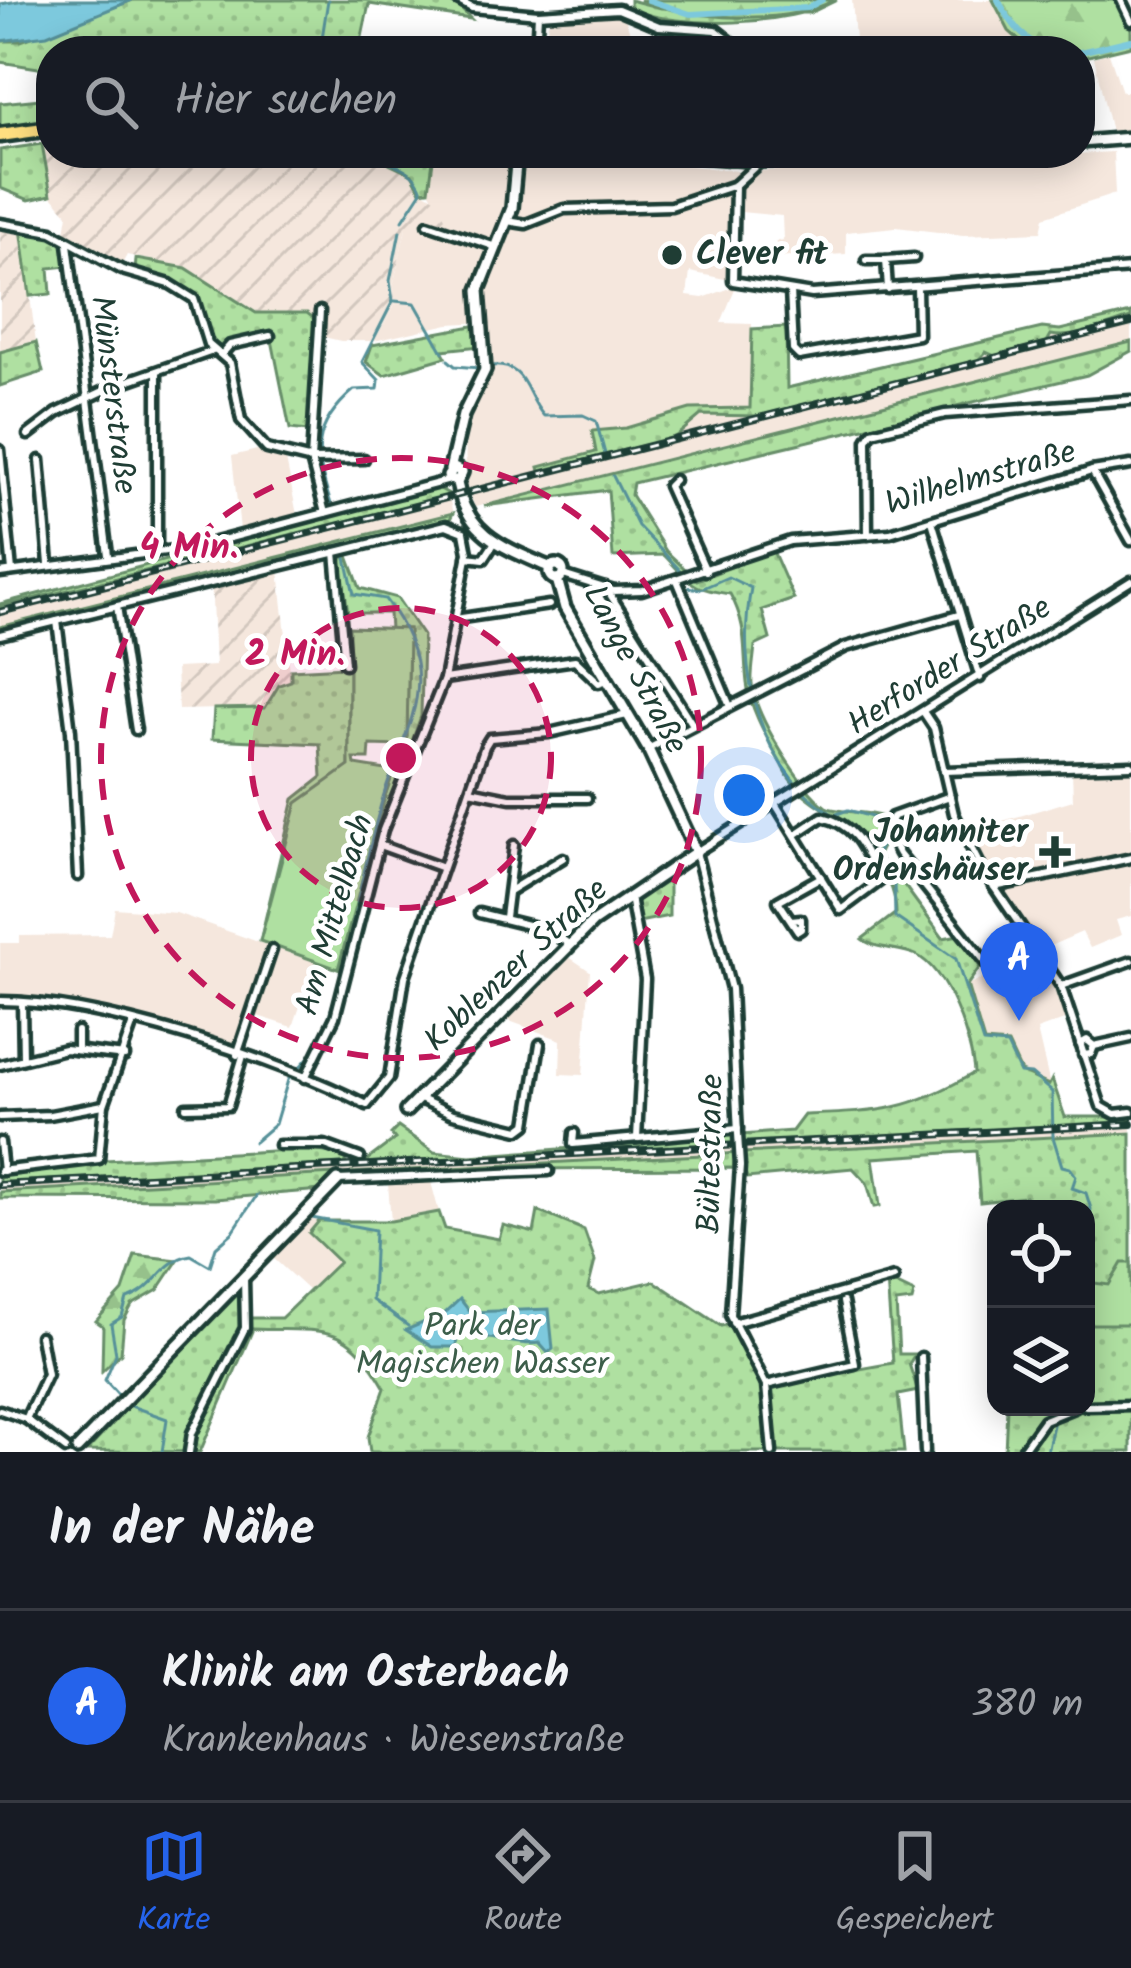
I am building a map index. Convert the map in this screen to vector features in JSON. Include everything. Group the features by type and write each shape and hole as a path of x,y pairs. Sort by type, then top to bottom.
{"highway":[{"path":"0,135 36,130"}],"street":[{"path":"457,0 472,8 538,14 618,9 659,26 716,30 724,36"},
{"path":"1121,1 1131,21"},
{"path":"537,36 538,14"},
{"path":"1095,142 1131,142"},
{"path":"518,168 507,220 479,290 486,367 463,415 453,475 471,523 495,542 557,574 606,588 693,725"},
{"path":"507,220 526,224 564,209 654,208 735,185 753,168"},
{"path":"735,185 733,281 790,291 888,289 1131,269"},
{"path":"0,223 43,229 122,270 170,284 194,299 218,352 232,370 241,420 267,449 314,459 364,459"},
{"path":"428,224 496,247"},
{"name":"Münsterstraße","path":"67,241 108,555"},
{"path":"866,260 914,258"},
{"path":"886,260 888,289"},
{"path":"790,291 793,350 799,356 918,335 916,286"},
{"path":"320,311 314,459 325,513"},
{"path":"28,435 88,400 230,345 270,335"},
{"path":"157,372 157,551"},
{"path":"868,536 867,440 872,432 945,414 1131,400"},
{"path":"0,449 12,571"},
{"path":"40,460 49,565"},
{"name":"Wilhelmstraße","path":"606,588 634,592 790,541 868,536 932,521 1092,470 1131,465"},
{"path":"1092,470 1131,541"},
{"path":"0,573 108,555 196,547 453,475"},
{"path":"674,479 668,486 703,572"},
{"path":"932,521 980,678"},
{"path":"0,634 450,525 466,536 467,557 484,559 495,542"},
{"path":"335,552 346,664"},
{"name":"Am Mittelbach","path":"302,1077 335,1017 410,757 444,679 467,557"},
{"name":"Lange Straße","path":"557,574 565,608 648,749 696,852"},
{"path":"679,580 730,705"},
{"name":"Herforder Straße","path":"794,791 1131,581"},
{"path":"454,619 549,605"},
{"path":"118,606 136,730"},
{"path":"648,749 846,647 959,615"},
{"path":"57,621 71,731 78,877"},
{"path":"444,679 575,660 599,683 605,681"},
{"path":"924,713 954,814 994,887 1061,986 1105,1112 1131,1112"},
{"path":"0,1001 133,1023 286,1071 368,1106 388,1078 405,977 440,867 490,738 549,733 627,716"},
{"path":"944,770 1131,765"},
{"path":"470,790 509,798 587,798"},
{"name":"Koblenzer Straße","path":"406,1111 569,944 629,895 794,791"},
{"path":"950,796 892,818 888,833 899,854 990,968 1039,950"},
{"path":"775,804 841,910 880,880 857,833 822,817 795,835"},
{"path":"505,917 514,845"},
{"path":"382,846 440,867"},
{"name":"Bültestraße","path":"696,852 734,1002 740,1166 733,1323"},
{"path":"509,891 563,858"},
{"path":"994,887 1131,858"},
{"path":"791,920 778,901 821,877"},
{"path":"629,895 645,979 637,1138"},
{"path":"479,914 505,917 562,936 569,944"},
{"path":"186,1107 228,1106 272,950"},
{"path":"1061,986 1090,971 1131,961"},
{"path":"22,1001 23,1059"},
{"path":"0,1142 1,1171 99,1159 104,1105 133,1023"},
{"path":"76,1031 77,1048"},
{"path":"1094,1046 1131,1038"},
{"path":"1080,1044 1087,1040 1094,1046"},
{"path":"418,1098 452,1114 519,1130 527,1124 540,1044"},
{"path":"1083,1055 1091,1054 1094,1046"},
{"path":"0,1065 77,1048 125,1056"},
{"path":"0,1117 50,1115 104,1105"},
{"path":"574,1132 573,1144 738,1131"},
{"path":"279,1145 326,1145 360,1158"},
{"path":"0,1410 26,1419 72,1451 338,1180 346,1184 486,1170 549,1171"},
{"path":"189,1452 192,1433 245,1328 244,1277"},
{"path":"772,1452 766,1385 733,1323 894,1277"},
{"path":"766,1385 856,1364 843,1302"},
{"path":"26,1419 47,1374 40,1336"},
{"path":"921,1357 925,1452"},
{"path":"1095,1406 1131,1405"},
{"path":"1021,1452 1052,1416"}],"shaded area":[{"path":"852,0 993,0 1016,36 855,36"},
{"path":"607,12 625,18 631,36 545,36 550,17"},
{"path":"1109,53 1122,92 1131,92 1131,132 1111,132 1095,57"},
{"path":"1113,152 1115,194 1044,217 1041,232 963,235 896,227 846,232 846,254 773,258 776,241 783,240 782,216 741,212 742,184 762,171 1095,168 1095,153"},
{"path":"46,168 400,168 413,174 422,190 435,198 448,223 444,229 406,228 393,287 396,303 374,341 341,341 319,336 320,323 307,313 256,313 186,268 127,255 122,264 65,232 68,214 51,195"},
{"path":"432,168 737,171 730,280 690,272 687,296 703,298 736,286 721,323 752,324 750,408 690,409 626,428 593,431 596,451 540,467 540,471 674,438 701,415 759,416 1115,320 1131,318 1131,342 475,507 466,485 465,423 491,364 486,322 449,324 374,341 396,303 393,287 406,228 447,224 429,190"},
{"path":"0,227 21,228 36,342 0,352"},
{"path":"257,450 286,460 297,515 240,530 232,456"},
{"path":"448,495 453,513 0,627 0,607"},
{"path":"278,561 291,681 265,708 178,710 176,668 215,666 211,579"},
{"name":"Johanniter Ordenshäuser","path":"1131,767 1131,916 1116,920 1121,935 1090,948 1082,932 1043,949 975,844 1000,834 996,823 1073,800 1072,770"},
{"path":"115,908 176,913 315,962 293,1027 248,1013 236,1051 82,1006 0,997 0,943 20,943 20,936 110,935"},
{"path":"566,955 590,971 583,1075 560,1074 561,1040 504,1019"},
{"path":"1036,959 1055,987 1067,1019 1037,1030 1050,1085 1021,1072 1003,1042 984,1042 966,985"},
{"path":"1131,1122 1131,1133 0,1192 0,1183"},
{"path":"431,1182 439,1212 391,1221 388,1184"},
{"path":"307,1219 319,1221 309,1233 339,1261 308,1290 272,1257"}],"green space":[{"path":"133,0 452,0 471,19 369,4 362,36 36,36 36,68 0,62 0,41 21,41"},
{"path":"630,0 661,8 801,13 735,22 677,20 630,9"},
{"path":"640,0 834,0 791,14 738,17 685,12"},
{"path":"993,0 1117,0 1131,29 1131,46 1095,54 1095,36 1014,36"},
{"path":"36,99 36,122 0,128 0,103"},
{"path":"36,145 36,168 46,168 51,195 29,200 0,188 0,150"},
{"path":"399,168 432,168 429,190 421,191 412,174"},
{"path":"21,228 64,241 68,266 49,268 51,294 30,296"},
{"path":"136,259 186,268 256,313 307,313 320,323 316,432 290,429 271,335 214,348 195,297 135,272"},
{"path":"1131,313 1131,318 1091,331 1051,335 1047,342 995,356 986,352 977,361 759,416 701,415 674,438 540,471 539,467 596,452 592,431 626,428 690,409 750,408 752,329 786,327 787,388 1042,328 1060,330"},
{"path":"478,325 481,346 442,350 446,357 384,375 366,362 372,345"},
{"path":"36,342 43,372 0,386 0,352"},
{"path":"1131,342 1131,351 1087,375 633,483 631,495 666,551 697,580 773,551 794,599 762,610 770,639 755,646 755,699 781,751 816,798 836,810 880,816 886,839 878,855 873,843 868,849 850,827 802,793 783,768 752,704 742,627 730,594 692,583 664,555 613,557 608,490 484,506"},
{"path":"438,488 451,495 0,607 0,604"},
{"path":"453,513 449,521 0,631 0,627"},
{"path":"348,556 360,588 397,598 423,636 421,716 381,829 347,972 338,969 377,837 375,823 407,736 409,629 390,629 389,613 348,613 340,558"},
{"path":"349,627 409,629 407,736 403,746 370,745 369,759 354,759 355,765 392,771 338,969 260,941 297,803 349,766"},
{"path":"349,667 349,767 297,804 260,941 294,799 322,777 320,744 212,739 214,709 265,708 279,685 291,681 291,670"},
{"path":"878,855 894,878 907,872 911,877 904,885 943,938 959,935 980,967 967,985 984,1042 1008,1044 1021,1072 1049,1085 1052,1079 1065,1117 1131,1117 1131,1122 363,1163 395,1139 391,1134 398,1127 434,1152 470,1156 792,1131 804,1115 892,1108 930,1096 974,1073 963,1025 938,975 916,955 862,939 896,913"},
{"path":"669,877 669,916 639,922 636,898"},
{"path":"1131,1133 1131,1452 1005,1452 1007,1416 1095,1416 1095,1200 1025,1197 980,1202 976,1151 873,1158 880,1206 874,1207 867,1183 853,1168 747,1178 744,1168 494,1169 435,1177 349,1178 351,1173"},
{"path":"308,1149 348,1156 345,1164 0,1183 0,1173 105,1160"},
{"path":"336,1174 321,1190 215,1199 0,1198 0,1192"},
{"name":"Park der Magischen Wasser","path":"538,1211 584,1230 595,1261 588,1289 599,1294 654,1281 721,1326 732,1323 764,1386 893,1363 887,1280 914,1293 912,1301 896,1303 899,1354 915,1354 909,1364 918,1391 898,1395 904,1452 370,1452 368,1437 385,1388 358,1350 345,1340 316,1331 253,1329 200,1452 87,1451 240,1287 247,1318 281,1318 339,1262 309,1233 319,1221 391,1221 439,1212 445,1229 499,1239 503,1225 534,1233"},
{"path":"135,1255 178,1260 158,1290 132,1305 124,1320 121,1353 102,1371 103,1326 96,1321 123,1291"},
{"path":"1122,1263 1131,1263 1131,1324 1095,1324 1095,1283 1109,1285"}],"water":[{"path":"132,0 47,35 0,41 0,4"},
{"path":"460,1299 470,1312 549,1309 553,1349 548,1353 539,1343 457,1335 456,1347 432,1347 406,1330 444,1314"}],"waterway":[{"path":"322,36 328,0"},
{"path":"648,0 690,14 808,8 822,0"},
{"path":"998,0 1025,36"},
{"path":"1095,48 1131,40"},
{"path":"401,168 413,176 422,191 403,220"},
{"path":"331,504 319,455 323,429 354,390 378,389 379,380 362,362 393,301 390,281 400,231"},
{"path":"395,301 415,303 443,352"},
{"path":"448,360 455,366 479,368"},
{"path":"489,366 518,374 544,416 583,415 596,421 605,454"},
{"path":"613,476 638,526 679,569 686,587 701,589 728,577 751,588 747,619 750,683 770,744 786,771 834,815 848,810 878,819 883,842 876,856 883,873 894,880 895,917 956,959 983,1043 1007,1045 1020,1073 1031,1074 1052,1092 1053,1137 1062,1166 1076,1176 1072,1188 1086,1193 1088,1200"},
{"path":"343,972 375,828 418,681 415,656 404,629 385,599 354,594 346,558"},
{"path":"337,995 341,979"},
{"path":"330,1013 333,1003"},
{"path":"324,1031 327,1021"},
{"path":"254,1142 275,1124 288,1080 317,1048"},
{"path":"162,1452 167,1419 128,1405 105,1380 116,1354 111,1324 122,1317 127,1299 146,1289 180,1258 191,1255 210,1266 216,1247 232,1233 257,1195"},
{"path":"312,1218 375,1230 372,1300 408,1326"},
{"path":"1047,1452 1055,1416"}],"railway":[{"path":"0,612 1131,323"},
{"path":"0,1185 1131,1124"}],"place":[{"name":"Clever fit","path":"672,255"},
{"name":"Johanniter Ordenshäuser","path":"1055,852"},
{"name":"Klinik am Osterbach","path":"1019,1021"}]}
